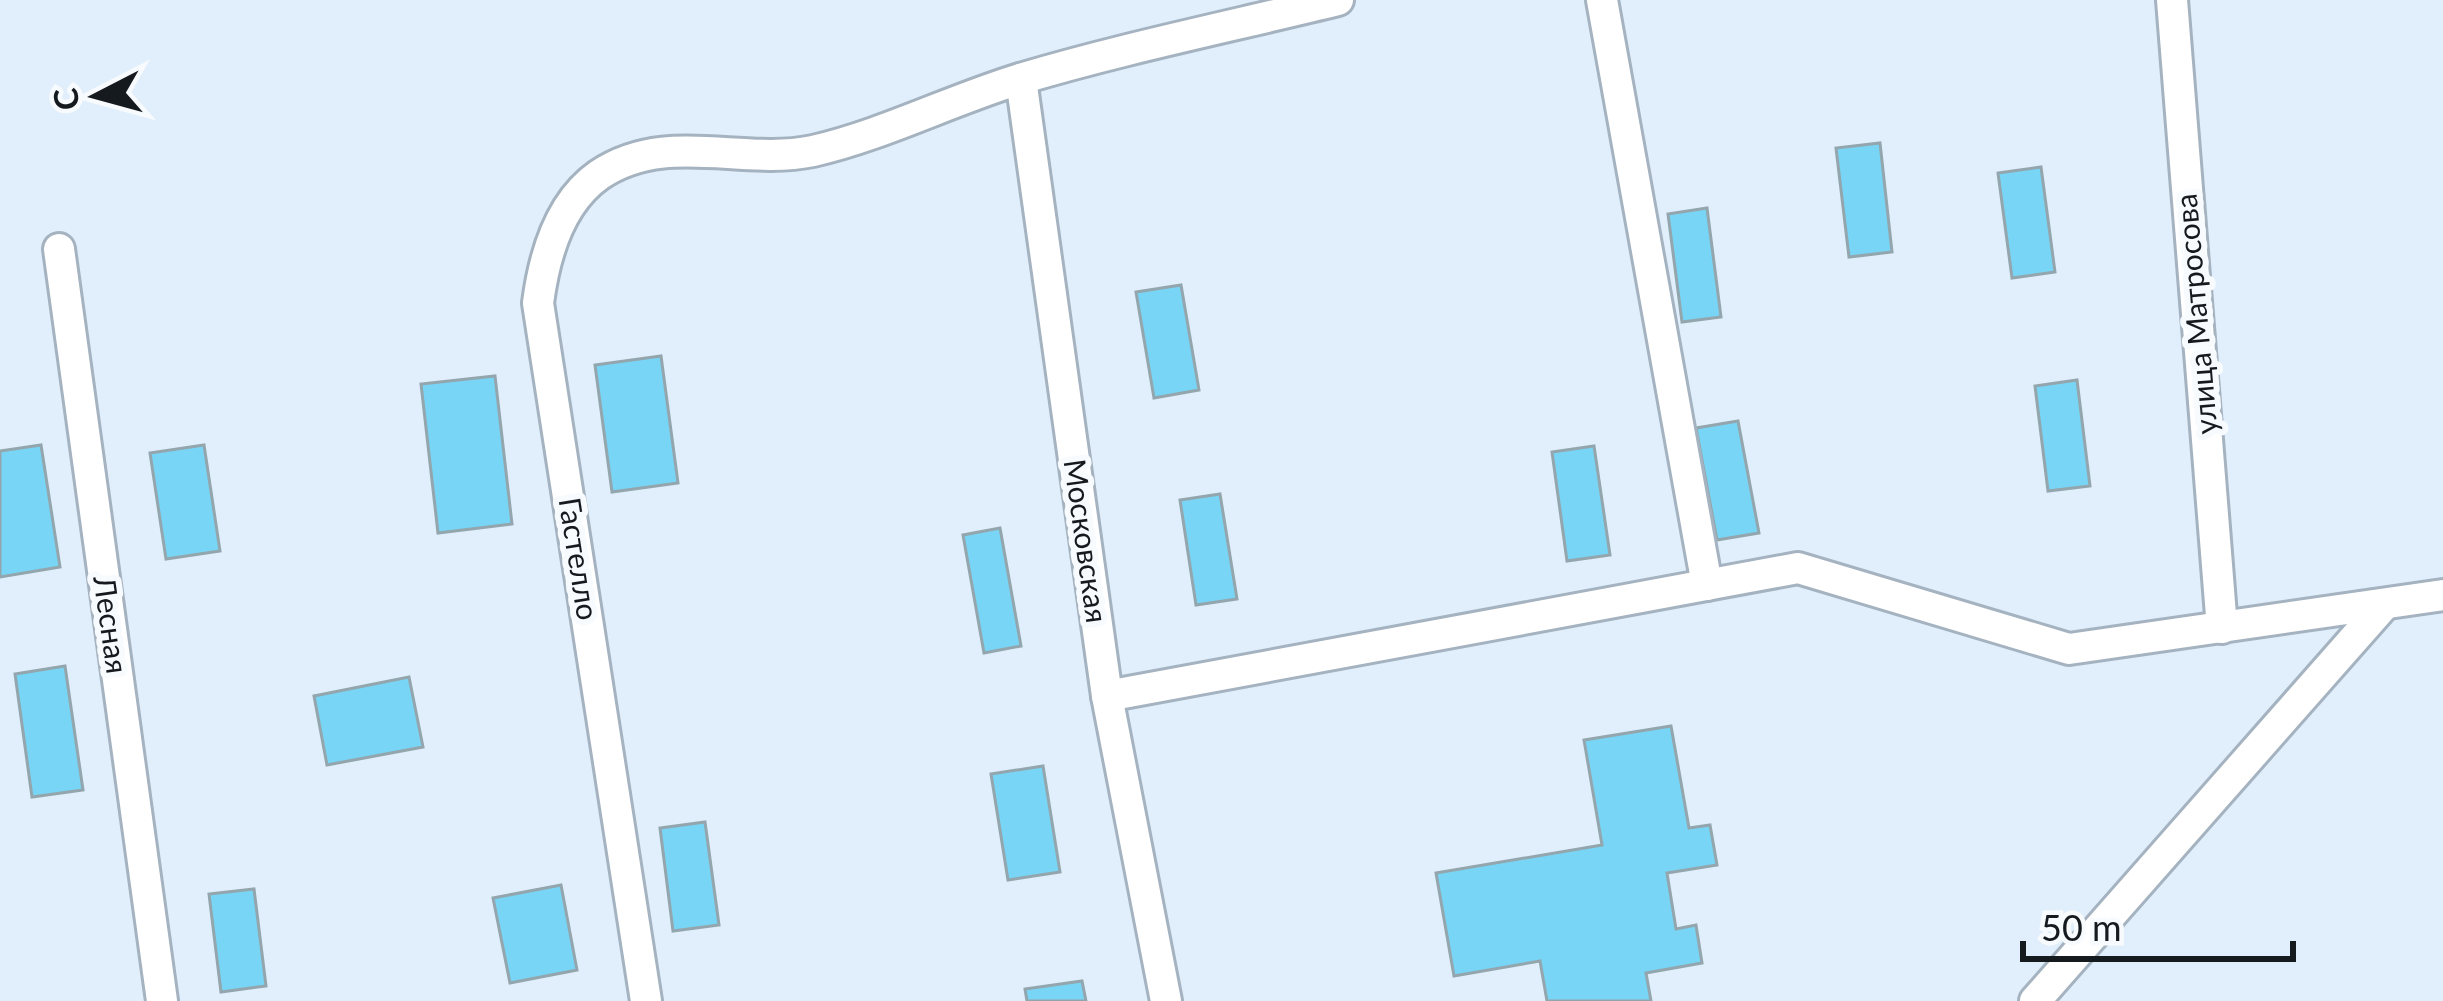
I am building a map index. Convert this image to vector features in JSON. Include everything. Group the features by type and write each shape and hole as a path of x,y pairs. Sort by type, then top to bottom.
{"street":[{"path":"1022,79 1338,0"},
{"path":"1602,0 1707,585"},
{"name":"улица Матросова","path":"2172,0 2222,628"},
{"name":"Гастелло","path":"646,1001 538,303 544,255 569,209 596,177 636,156 810,152 1022,79"},
{"name":"Московская","path":"1022,79 1107,696 1166,1001"},
{"name":"Лесная","path":"59,249 162,1001"},
{"path":"1107,696 1798,568 2069,649 2443,595"},
{"path":"2036,1001 2383,606"}],"building":[{"path":"1880,143 1892,252 1849,257 1836,148"},
{"path":"2041,167 2055,272 2012,278 1998,173"},
{"path":"1707,208 1721,317 1682,322 1668,214"},
{"path":"1181,285 1199,390 1154,398 1136,292"},
{"path":"661,356 678,483 612,492 595,365"},
{"path":"495,376 512,524 438,533 421,384"},
{"path":"2077,380 2090,486 2048,491 2035,386"},
{"path":"1738,421 1759,533 1717,540 1696,428"},
{"path":"41,445 60,567 0,577 0,451"},
{"path":"204,445 220,551 166,559 150,453"},
{"path":"1594,446 1610,555 1567,561 1552,452"},
{"path":"1220,494 1237,599 1196,605 1180,500"},
{"path":"1000,528 1021,646 984,653 963,535"},
{"path":"65,666 83,790 32,797 15,674"},
{"path":"409,677 423,747 327,765 314,696"},
{"path":"1671,726 1689,828 1710,825 1717,865 1667,873 1676,929 1696,925 1702,963 1646,973 1651,1001 1547,1001 1540,961 1454,976 1436,873 1602,845 1584,740"},
{"path":"1043,766 1060,872 1008,880 991,774"},
{"path":"705,822 719,925 673,931 660,828"},
{"path":"561,885 577,970 510,983 493,898"},
{"path":"254,889 266,986 221,992 209,894"},
{"path":"1082,981 1086,1001 1027,1001 1025,989"}]}
